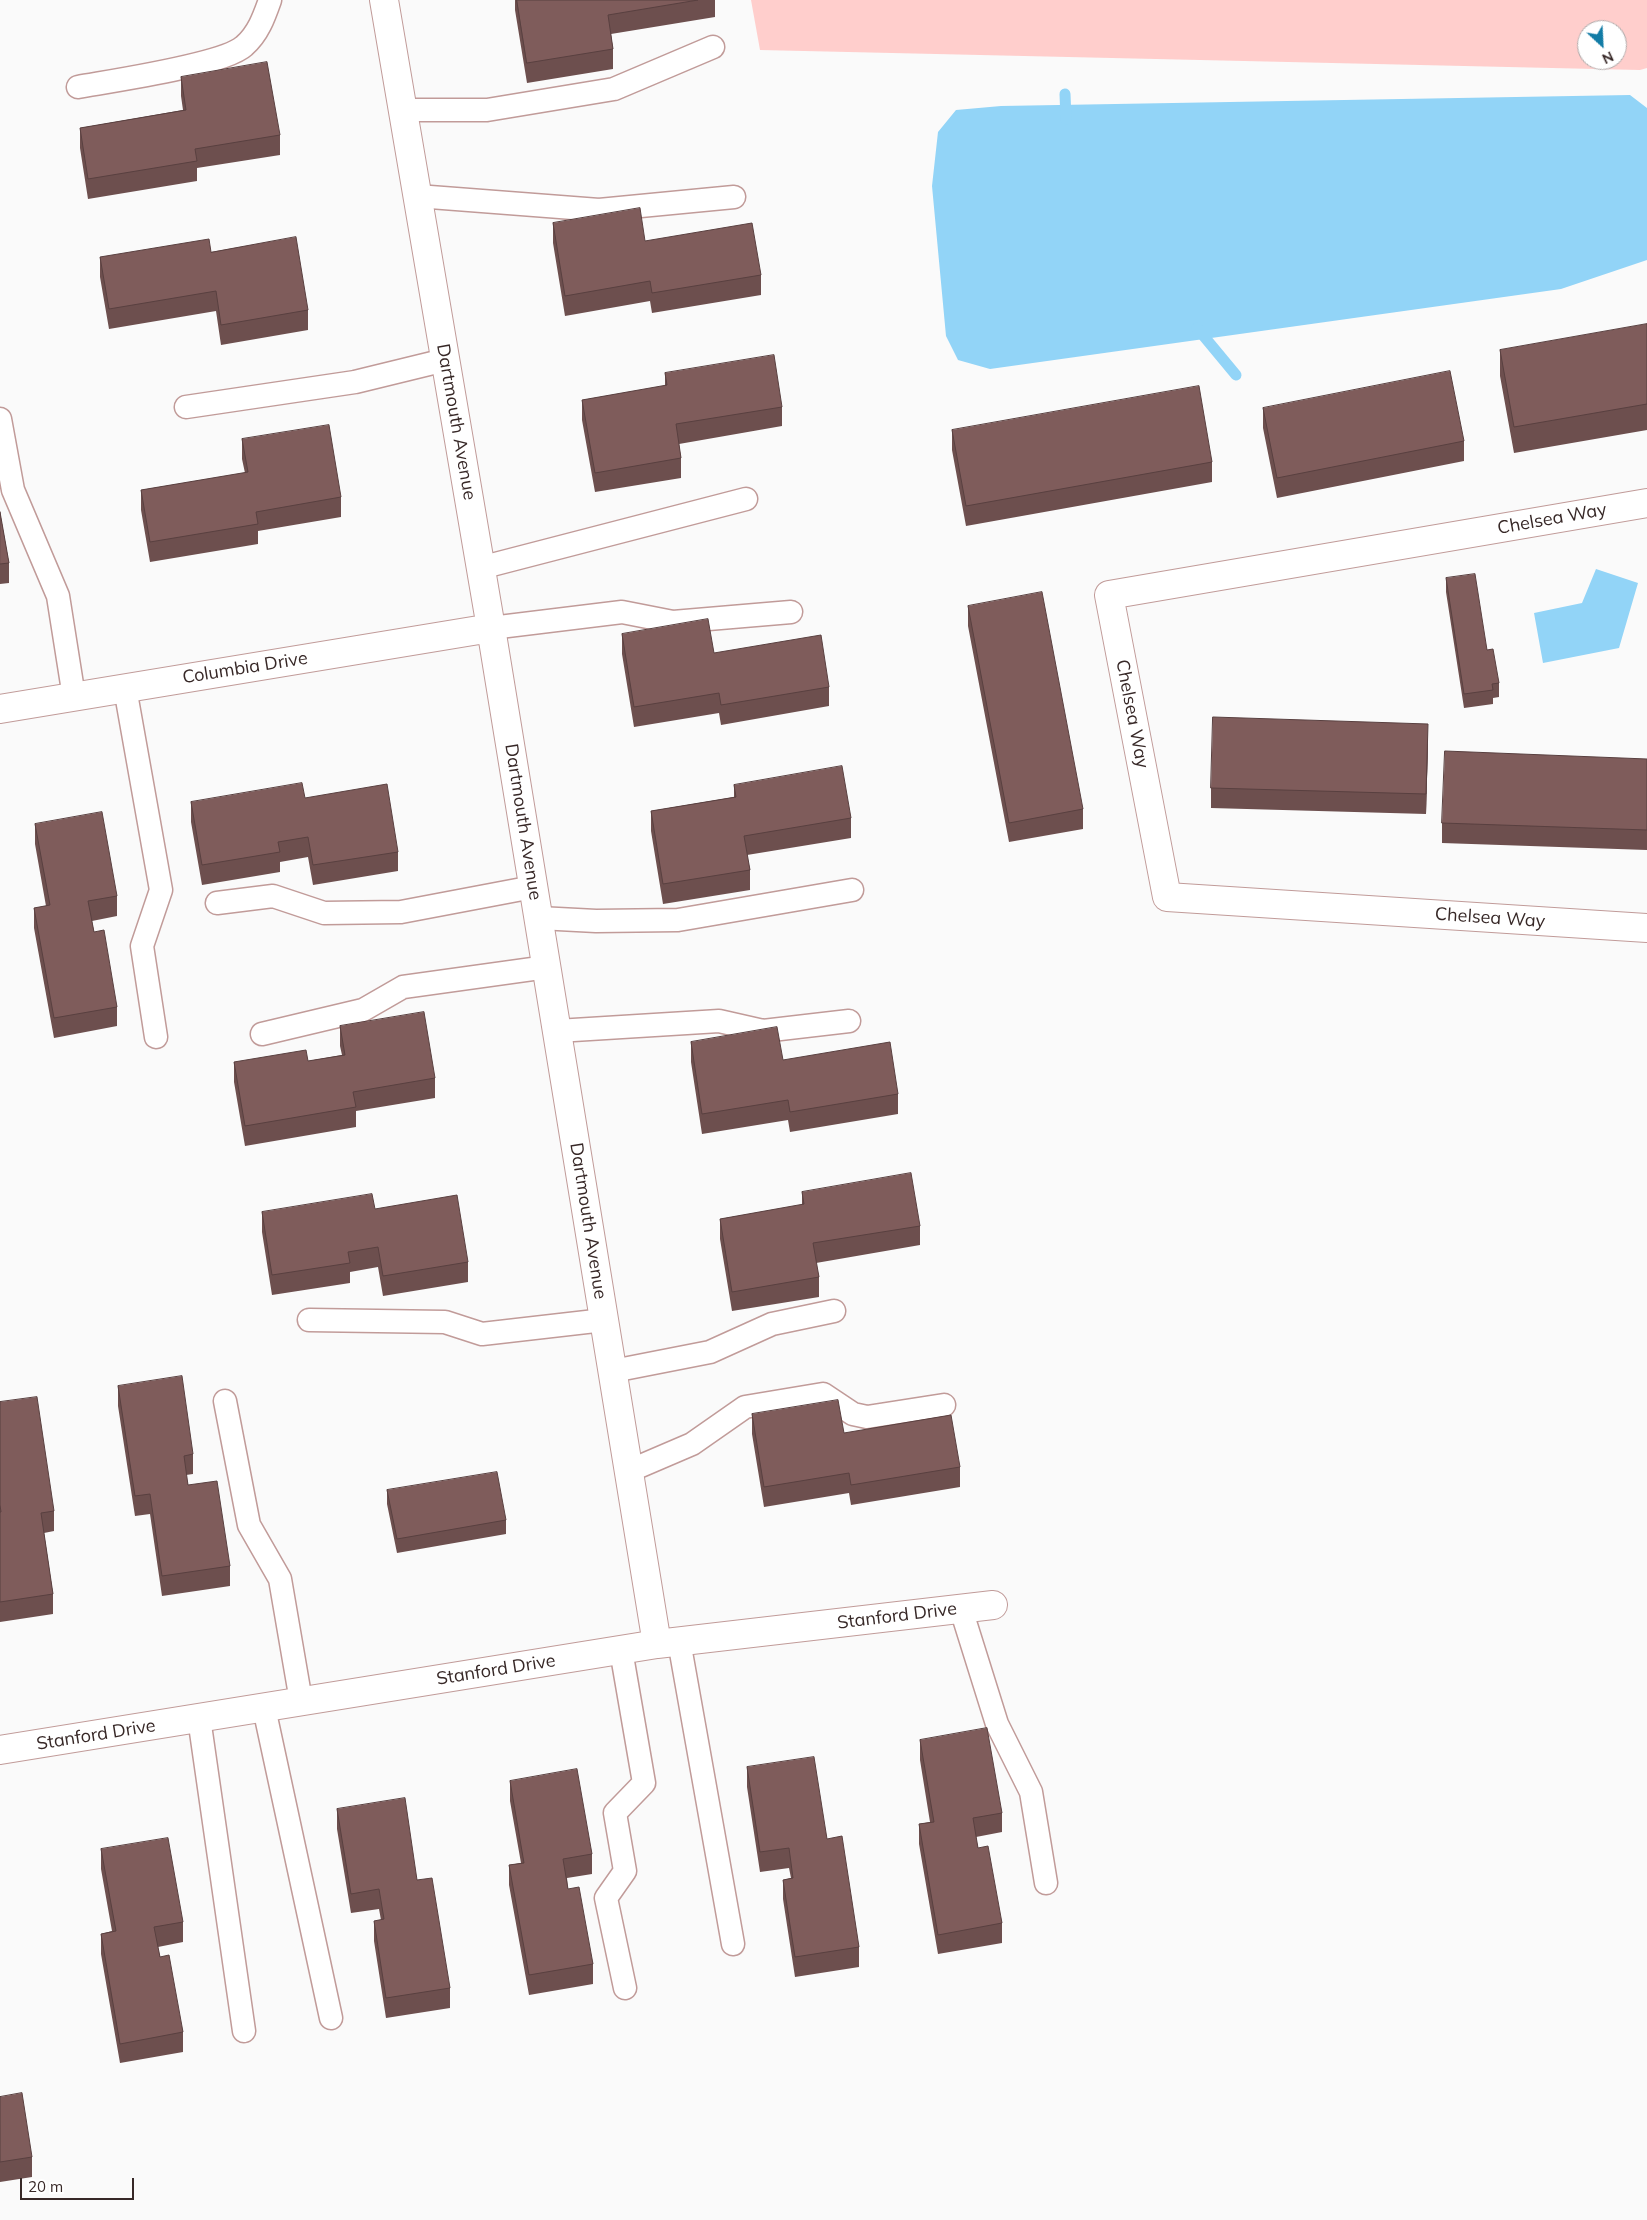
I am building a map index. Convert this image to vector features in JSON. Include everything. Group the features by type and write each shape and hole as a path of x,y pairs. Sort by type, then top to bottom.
{"street":[{"name":"Dartmouth Avenue","path":"384,0 491,628 629,1471 668,1643"},
{"name":"Chelsea Way","path":"1647,503 1109,595 1167,897 1647,928"},
{"name":"Columbia Drive","path":"0,709 491,628"},
{"name":"Stanford Drive","path":"0,1750 668,1643 993,1605"}],"lane":[{"path":"78,87 215,60 244,47 262,22 270,0"},
{"path":"402,110 487,110 614,89 713,47"},
{"path":"417,196 599,210 734,197"},
{"path":"186,407 355,382 445,360"},
{"path":"0,419 13,490 58,596 74,697"},
{"path":"480,568 746,499"},
{"path":"491,628 622,612 673,622 791,612"},
{"path":"125,688 161,890 142,946 156,1038"},
{"path":"217,903 273,896 324,913 401,912 533,887"},
{"path":"538,918 596,921 678,920 852,890"},
{"path":"262,1034 363,1010 403,987 547,967"},
{"path":"557,1031 719,1021 763,1031 849,1021"},
{"path":"613,1371 710,1352 772,1324 834,1311"},
{"path":"309,1320 445,1322 482,1334 604,1320"},
{"path":"629,1471 692,1444 745,1407 823,1394 853,1414 867,1418 944,1405"},
{"path":"225,1401 249,1525 280,1579 301,1702"},
{"path":"960,1609 998,1724 1031,1792 1046,1883"},
{"path":"668,1643 733,1944"},
{"path":"621,1650 644,1783 615,1813 625,1871 606,1898 625,1988"},
{"path":"264,1708 331,2018"},
{"path":"199,1718 244,2031"}],"shaded area":[{"path":"751,0 1647,0 1647,68 1627,70 1627,20 1577,20 1577,69 760,50"}],"water":[{"path":"1630,95 1647,108 1647,260 1561,289 990,369 958,360 946,336 932,186 938,132 956,110 1001,106"},
{"path":"1596,569 1638,583 1619,648 1543,663 1534,613 1582,603"}],"building":[{"path":"517,0 698,0 608,15 613,49 527,63"},
{"path":"267,62 280,135 195,149 197,161 88,179 80,128 186,110 181,77"},
{"path":"640,208 645,241 752,223 761,275 652,293 650,281 565,296 553,223"},
{"path":"296,237 308,310 221,325 216,291 109,309 100,257 209,239 211,252"},
{"path":"1647,324 1647,404 1514,427 1500,350"},
{"path":"774,355 782,407 676,424 681,458 595,473 582,400 667,385 665,373"},
{"path":"1450,371 1464,441 1277,478 1263,408"},
{"path":"1199,386 1212,462 966,506 952,430"},
{"path":"329,425 341,497 256,512 258,524 150,542 141,490 248,472 242,439"},
{"path":"0,512 9,563 0,564"},
{"path":"1475,574 1487,650 1493,649 1499,683 1492,684 1493,690 1464,694 1446,578"},
{"path":"1042,592 1083,809 1009,823 968,606"},
{"path":"708,619 714,653 821,635 829,687 721,705 719,693 634,707 622,634"},
{"path":"1213,717 1428,724 1426,794 1211,788"},
{"path":"1445,751 1647,759 1647,830 1442,823"},
{"path":"842,766 851,818 744,836 750,870 663,884 651,811 736,797 734,785"},
{"path":"302,783 305,798 387,784 398,852 313,865 308,837 278,842 280,852 202,865 191,802"},
{"path":"102,812 117,896 88,901 94,932 104,930 117,1007 54,1018 34,908 50,905 35,824"},
{"path":"424,1012 435,1078 353,1092 356,1107 245,1126 234,1062 306,1050 308,1061 345,1055 340,1026"},
{"path":"777,1027 783,1060 890,1042 898,1094 790,1112 788,1100 702,1114 691,1042"},
{"path":"911,1173 920,1226 813,1243 819,1277 732,1292 720,1219 804,1204 802,1192"},
{"path":"372,1194 375,1209 457,1195 468,1262 383,1276 378,1247 348,1252 350,1263 272,1275 262,1212"},
{"path":"182,1376 193,1454 184,1456 188,1485 217,1481 230,1566 162,1576 150,1494 135,1496 118,1386"},
{"path":"37,1397 54,1511 41,1513 53,1594 0,1602 0,1402"},
{"path":"838,1400 844,1433 951,1415 960,1467 851,1485 849,1473 764,1487 752,1414"},
{"path":"497,1472 506,1520 397,1539 387,1490"},
{"path":"987,1728 1002,1813 973,1818 978,1848 988,1846 1002,1923 938,1935 919,1824 934,1822 920,1740"},
{"path":"814,1757 827,1839 842,1836 859,1947 795,1957 783,1880 793,1878 789,1848 760,1852 747,1767"},
{"path":"577,1769 592,1854 563,1859 568,1889 579,1887 593,1964 529,1975 509,1865 524,1863 510,1781"},
{"path":"405,1798 417,1880 432,1878 450,1988 386,1998 374,1921 384,1919 379,1889 351,1894 337,1809"},
{"path":"168,1838 183,1922 154,1927 160,1957 169,1955 183,2032 120,2044 101,1934 116,1931 101,1849"},
{"path":"22,2093 32,2157 0,2162 0,2097"}],"waterway":[{"path":"1065,94 1066,119"},
{"path":"1197,328 1236,375"}]}
